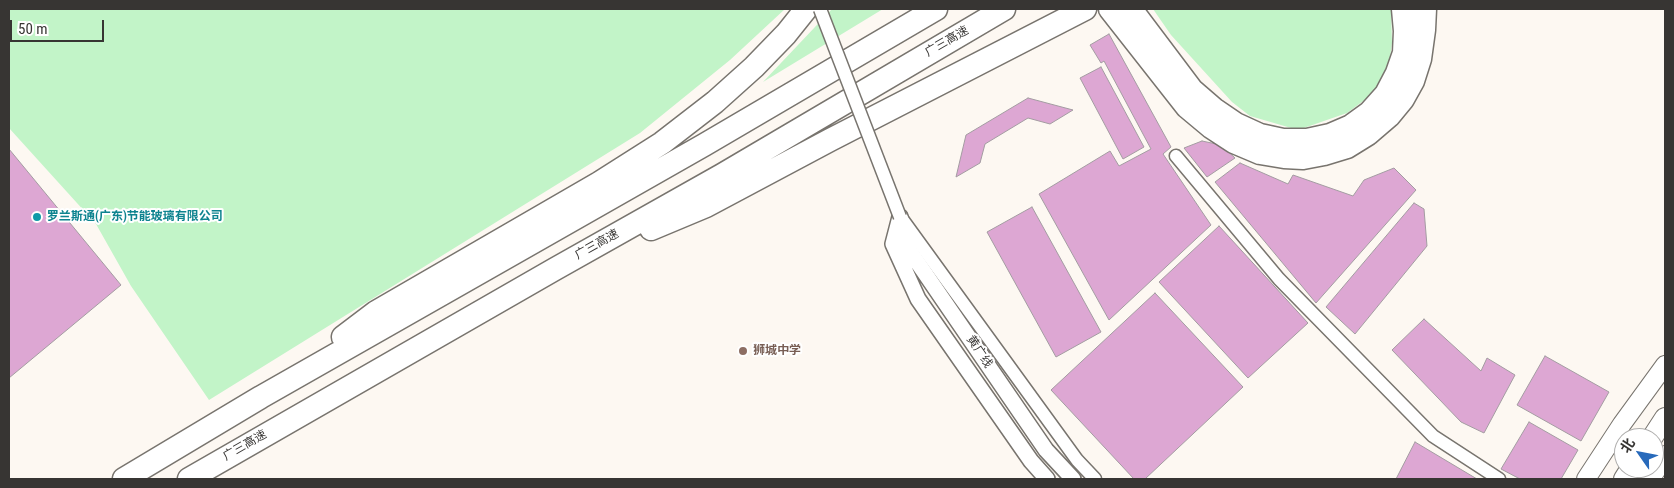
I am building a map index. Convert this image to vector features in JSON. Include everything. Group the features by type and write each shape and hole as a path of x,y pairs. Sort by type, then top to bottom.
{"highway":[{"path":"261,397 376,312 600,183 662,143 715,102 754,68 786,34 806,9"},
{"path":"124,479 261,397 704,145 936,9"},
{"name":"广三高速","path":"189,479 722,175 1004,9"},
{"path":"555,269 706,206 1085,9"},
{"path":"1123,12 1192,90 1214,109 1236,124 1260,135 1283,140 1307,140 1330,135 1351,126 1370,113 1386,94 1397,73 1404,53 1403,9"},
{"path":"1123,12 1187,107 1210,127 1234,142 1260,153 1303,158 1347,147 1368,134 1394,110 1413,81 1420,59 1425,9"}],"main road":[{"path":"1586,479 1622,424 1665,365"},
{"path":"1649,479 1665,456"}],"street":[{"name":"黄广线","path":"820,9 900,217 909,250 1046,450 1073,479"},
{"path":"1176,156 1279,279 1433,436 1499,479"},
{"name":"黄广线","path":"900,217 892,244 918,299 1031,461 1047,479"},
{"path":"900,217 1077,460 1095,479"}],"green space":[{"path":"9,9 785,9 730,60 640,133 209,400 131,286 96,224 9,128"},
{"path":"832,9 883,9 763,82"},
{"path":"1153,9 1391,9 1392,43 1389,65 1378,90 1347,113 1298,130 1250,116 1232,102 1171,35"}],"building":[{"path":"1109,34 1171,147 1163,154 1211,225 1109,320 1039,194 1110,151 1119,166 1151,149 1104,61 1101,63 1090,45"},
{"path":"1101,67 1144,147 1123,159 1080,78"},
{"path":"1028,98 1073,110 1050,124 1028,118 985,144 980,163 956,177 966,135"},
{"path":"1202,141 1221,145 1235,158 1207,177 1184,148"},
{"name":"罗兰斯通(广东)节能玻璃有限公司","path":"9,149 121,285 9,378"},
{"path":"1240,163 1288,184 1293,175 1353,196 1364,180 1394,168 1416,190 1316,303 1215,182"},
{"path":"1414,203 1424,209 1427,246 1355,334 1326,307"},
{"path":"1032,207 1101,332 1056,357 987,232"},
{"path":"1219,226 1308,323 1248,378 1159,282"},
{"path":"1155,293 1243,387 1145,479 1134,479 1051,390"},
{"path":"1424,319 1481,371 1487,358 1515,375 1484,433 1461,422 1392,350"},
{"path":"1545,356 1609,392 1581,441 1517,405"},
{"path":"1529,422 1578,450 1561,479 1520,479 1501,469"},
{"path":"1415,442 1477,479 1396,479"}],"place":[{"name":"罗兰斯通(广东)节能玻璃有限公司","path":"37,217"},
{"name":"狮城中学","path":"743,351"}]}
